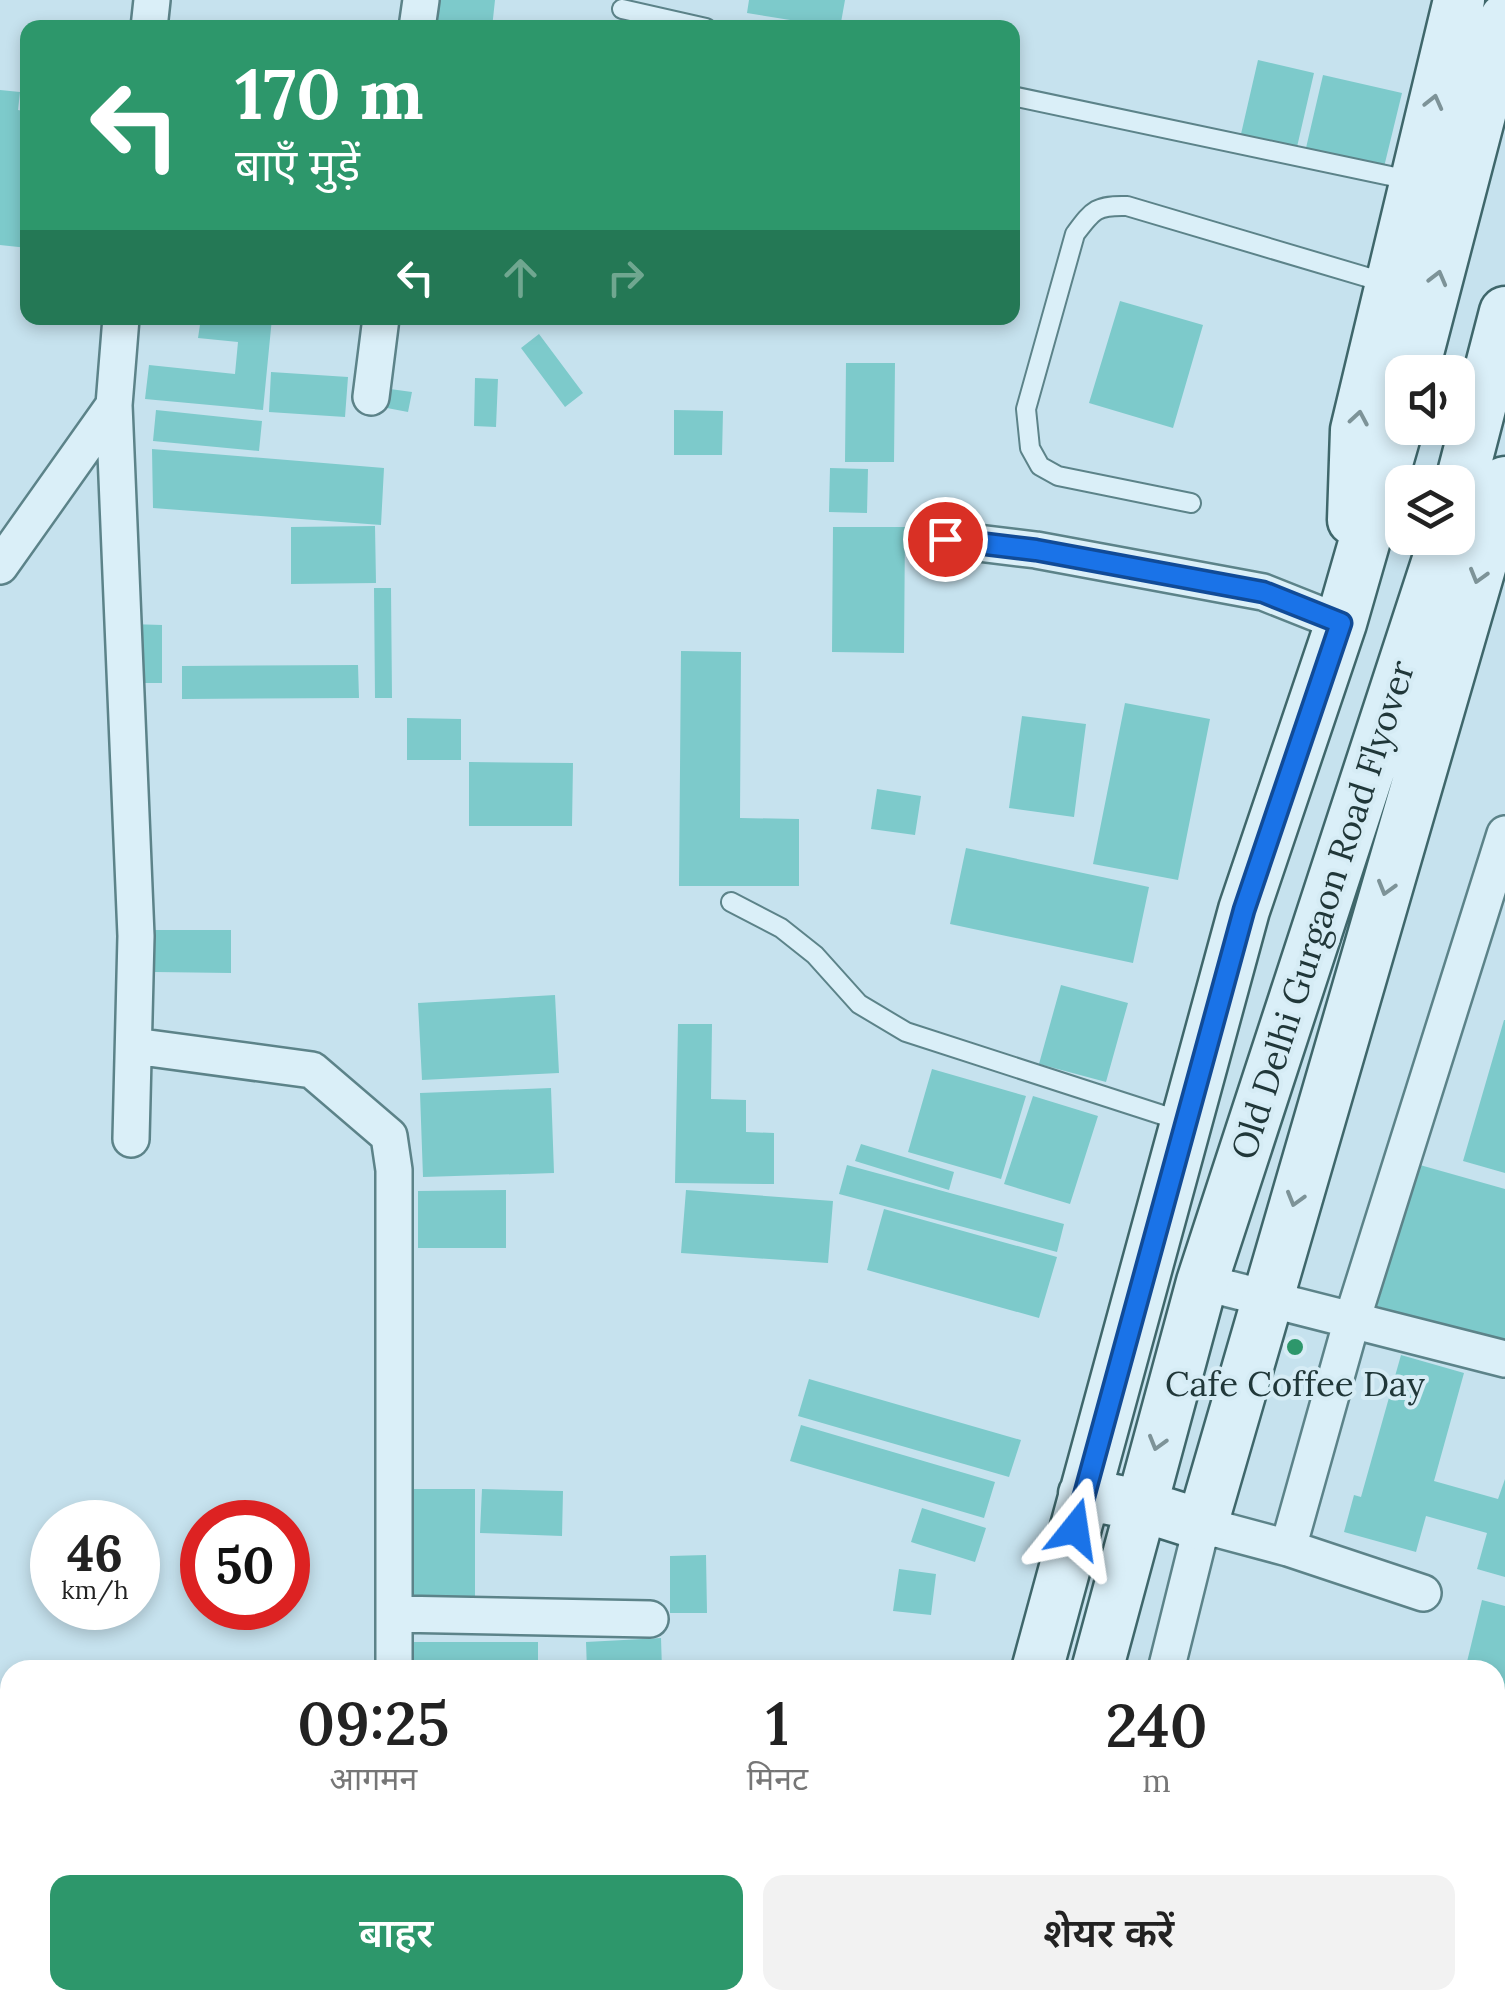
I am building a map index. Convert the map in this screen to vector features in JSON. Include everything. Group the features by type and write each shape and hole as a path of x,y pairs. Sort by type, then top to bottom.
{"main road":[{"path":"1346,604 1356,430 1459,0"},
{"path":"1417,355 1505,19"},
{"path":"1465,465 1505,312"},
{"path":"1040,1660 1244,910 1346,604 1393,445"},
{"path":"1084,1494 1202,1525 1505,482"},
{"name":"Old Delhi Gurgaon Road Flyover","path":"1099,1660 1202,1282 1438,555"}],"street":[{"path":"121,325 114,406 136,936 131,1140"},
{"path":"371,397 380,325"},
{"path":"0,566 114,406"},
{"path":"945,539 1036,550 1346,604"},
{"path":"1288,1548 1352,1320 1505,834"},
{"path":"134,1046 312,1070 389,1136 394,1189 394,1660"},
{"path":"1202,1282 1505,1359"},
{"path":"1168,1660 1202,1525 1423,1592"},
{"path":"394,1614 650,1619"}],"lane":[{"path":"622,9 671,20"},
{"path":"1020,98 1415,181"},
{"path":"1190,503 1058,476 1040,466 1030,448 1026,409 1075,234 1092,211 1108,205 1128,206 1390,284"},
{"path":"731,902 781,928 815,955 860,1004 906,1032 1185,1122"}],"building":[{"path":"431,0 495,0 493,20 428,20"},
{"path":"749,0 845,0 841,20 790,20 747,13"},
{"path":"1258,60 1314,73 1297,147 1241,134"},
{"path":"1323,75 1402,93 1384,167 1306,148"},
{"path":"0,90 20,92 20,247 0,245"},
{"path":"1120,301 1203,325 1173,428 1089,403"},
{"path":"200,325 271,325 263,410 145,399 149,365 235,374 238,342 198,338"},
{"path":"539,334 583,393 565,407 521,348"},
{"path":"846,363 895,363 894,462 845,462"},
{"path":"271,372 348,377 345,417 269,412"},
{"path":"475,378 498,379 496,427 474,426"},
{"path":"390,389 412,392 408,412 387,408"},
{"path":"156,410 262,421 259,451 153,441"},
{"path":"674,410 723,411 722,455 674,455"},
{"path":"152,449 384,468 381,525 153,508"},
{"path":"830,468 868,469 867,513 829,512"},
{"path":"375,526 376,583 291,584 291,527"},
{"path":"833,527 905,527 904,653 832,652"},
{"path":"374,588 391,588 392,698 375,698"},
{"path":"130,624 162,625 162,683 130,683"},
{"path":"681,651 741,652 740,818 799,819 799,886 679,886"},
{"path":"358,665 359,698 182,699 182,666"},
{"path":"1125,703 1210,719 1178,880 1093,864"},
{"path":"1022,716 1086,724 1074,817 1009,808"},
{"path":"407,718 461,719 461,760 407,760"},
{"path":"469,762 573,763 572,826 469,826"},
{"path":"877,789 921,796 915,835 871,829"},
{"path":"966,848 1149,887 1133,963 950,924"},
{"path":"155,930 231,930 231,973 155,972"},
{"path":"1061,985 1128,1003 1106,1082 1039,1064"},
{"path":"555,995 559,1073 422,1080 418,1003"},
{"path":"1505,1020 1505,1173 1463,1161"},
{"path":"678,1024 712,1024 711,1099 746,1100 746,1132 774,1133 774,1184 675,1183"},
{"path":"932,1069 1026,1096 1001,1179 908,1152"},
{"path":"551,1088 554,1173 423,1177 420,1093"},
{"path":"1033,1096 1098,1116 1070,1204 1004,1184"},
{"path":"861,1144 954,1172 949,1190 855,1161"},
{"path":"847,1165 1064,1224 1057,1252 839,1194"},
{"path":"1420,1165 1505,1189 1505,1345 1377,1306"},
{"path":"506,1190 506,1248 418,1248 418,1191"},
{"path":"686,1190 833,1201 828,1263 681,1253"},
{"path":"884,1209 1057,1257 1039,1318 867,1270"},
{"path":"1401,1355 1464,1373 1434,1481 1498,1499 1505,1479 1505,1577 1477,1569 1487,1533 1426,1516 1416,1552 1344,1532 1354,1495 1361,1497"},
{"path":"809,1379 1021,1440 1009,1477 798,1416"},
{"path":"801,1425 995,1482 984,1518 790,1461"},
{"path":"412,1489 475,1489 475,1607 411,1608"},
{"path":"482,1489 563,1491 562,1536 480,1533"},
{"path":"922,1508 986,1528 975,1562 911,1542"},
{"path":"706,1555 707,1613 670,1613 670,1556"},
{"path":"899,1569 936,1574 931,1615 893,1611"},
{"path":"1482,1600 1505,1606 1505,1660 1467,1660"},
{"path":"661,1638 662,1660 587,1660 586,1642"},
{"path":"408,1642 538,1642 538,1660 408,1660"}],"place":[{"name":"Cafe Coffee Day","path":"1295,1347"}],"route":[{"path":"945,539 1036,550 1263,592 1341,623 1244,910 1075,1529"}]}
